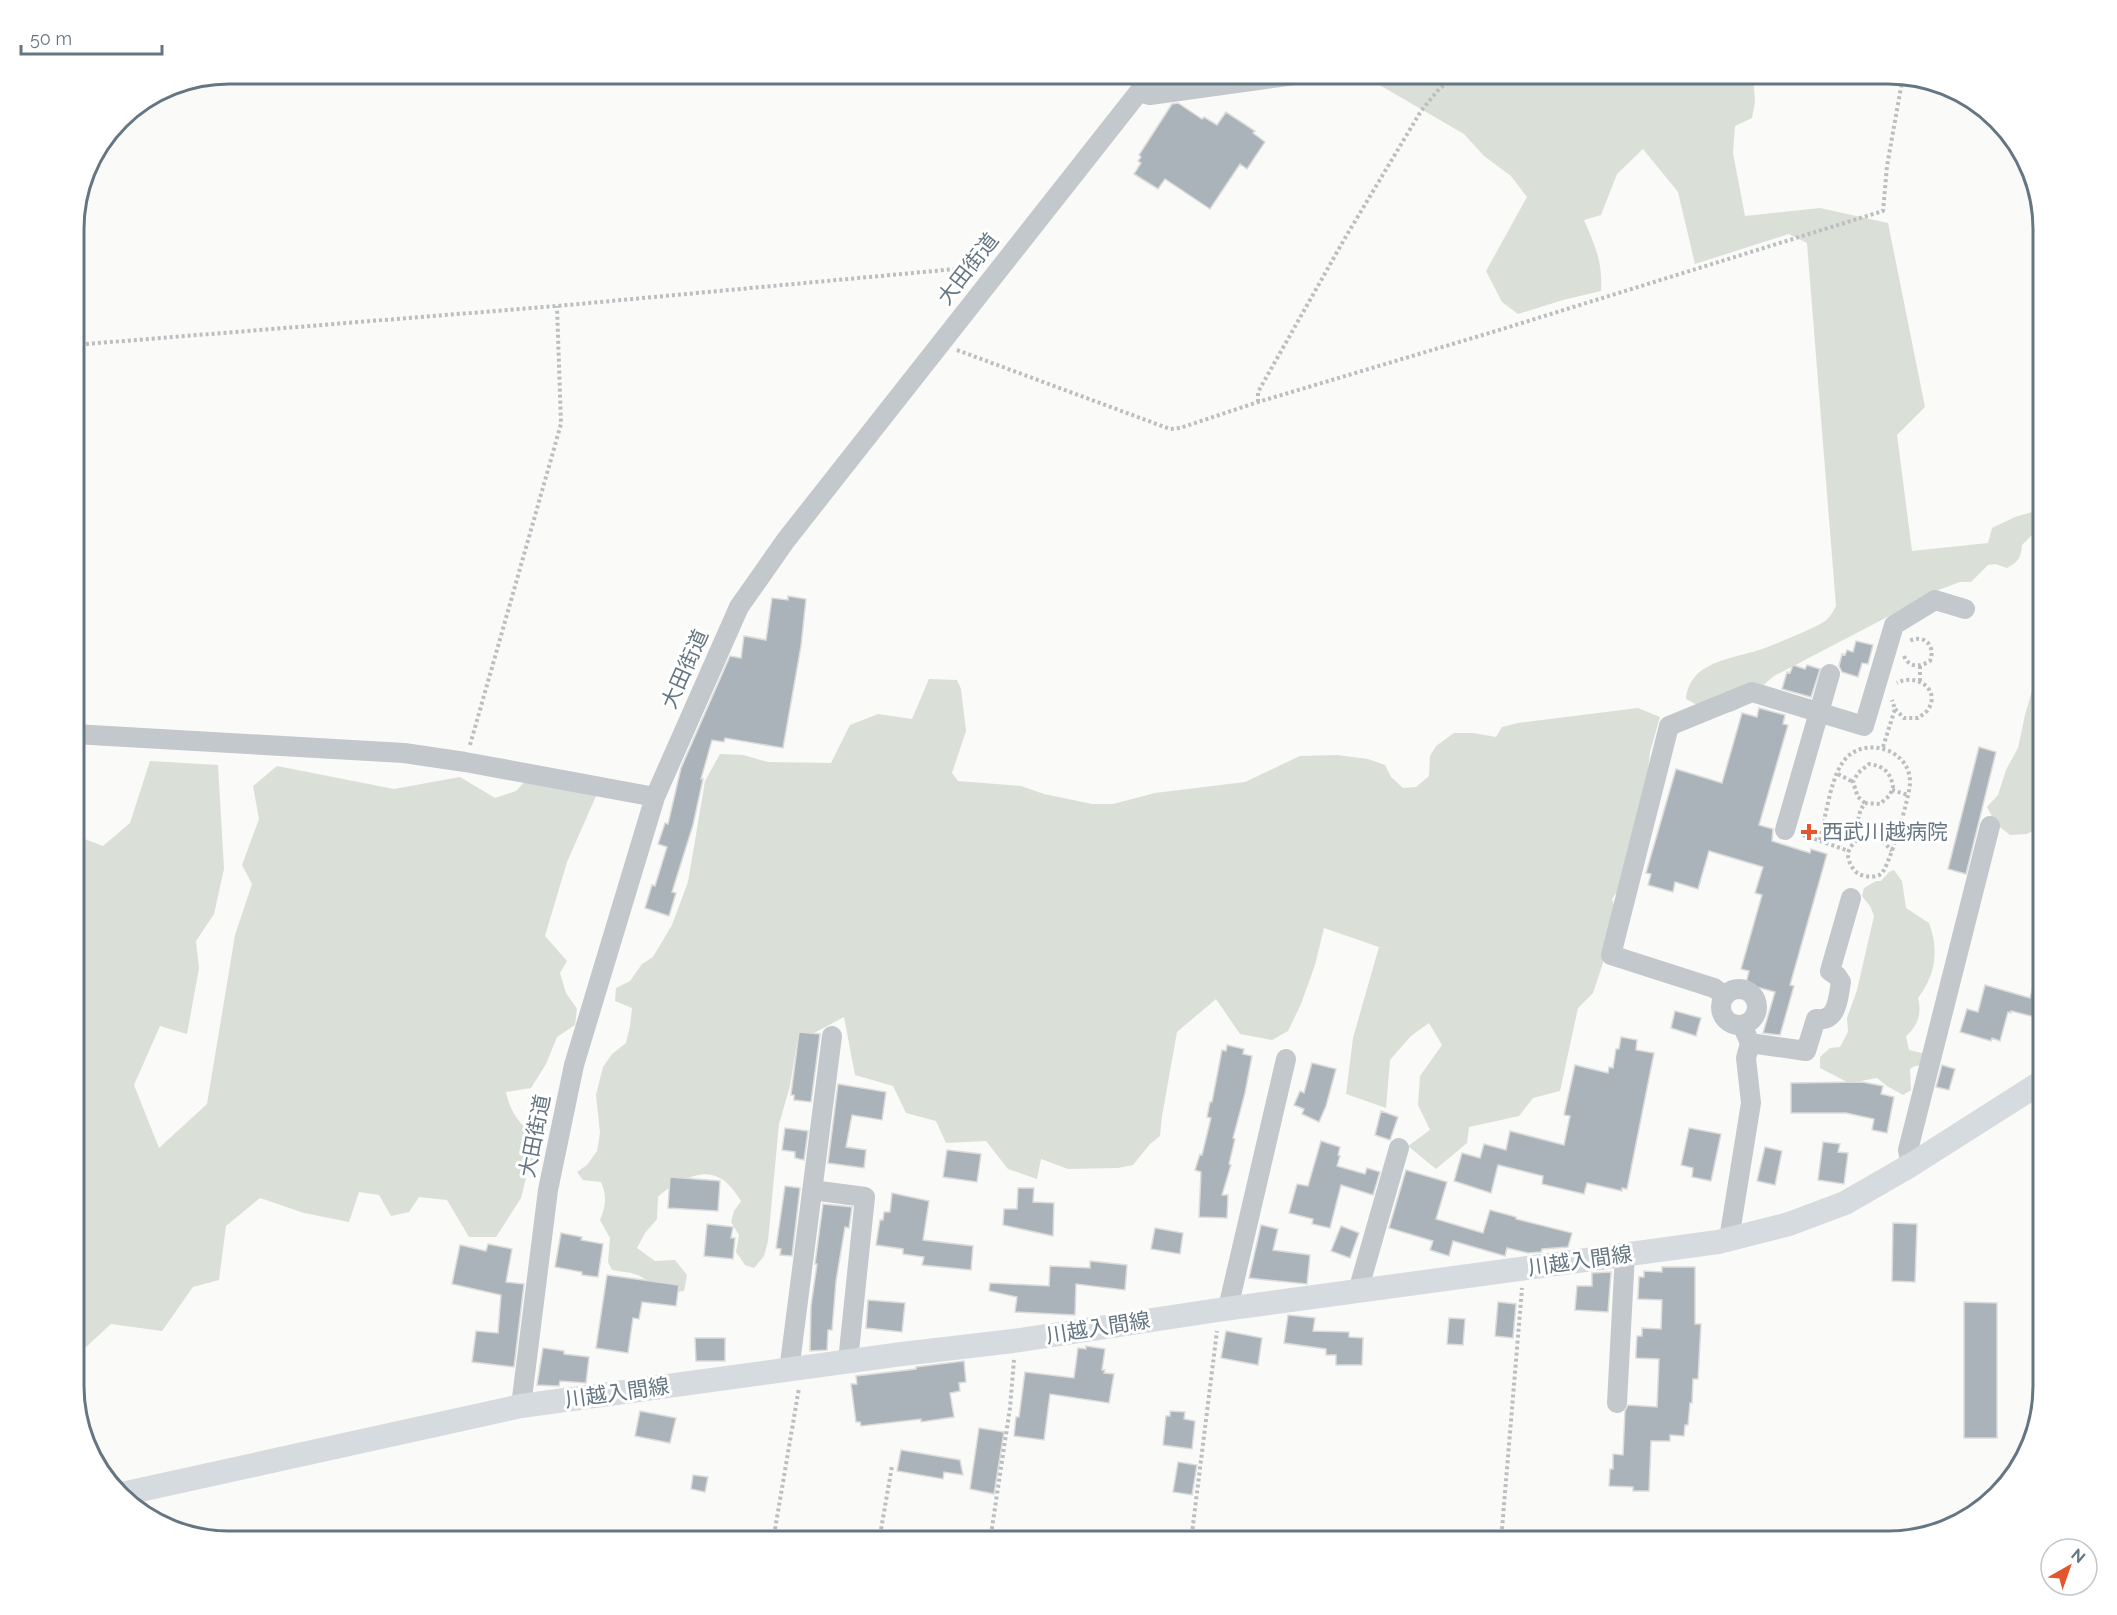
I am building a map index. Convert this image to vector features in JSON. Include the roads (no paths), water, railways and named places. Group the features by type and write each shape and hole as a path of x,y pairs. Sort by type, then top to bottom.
{"main road":[{"name":"川越入間線","path":"130,1492 521,1406 1013,1341 1223,1309 1718,1242 1789,1224 1845,1203 1911,1165 2033,1087"}],"street":[{"name":"大田街道","path":"521,1406 548,1190 574,1065 655,797 739,607 786,540 1145,84"},
{"path":"1139,92 1150,94 1226,84"},
{"path":"1725,996 1714,988 1611,955 1669,726 1752,692 1864,726 1894,625 1935,600 1965,609"},
{"path":"1785,830 1830,674"},
{"path":"84,735 404,753 655,797"},
{"path":"1911,1165 1908,1150 1990,826"},
{"path":"1729,1239 1751,1103 1746,1034 1748,1023 1757,1012 1755,998 1744,990 1737,990 1725,996 1722,1003 1724,1016 1746,1034 1806,1050 1816,1019 1824,1020 1831,1017 1834,1012 1841,982 1830,970 1851,898"},
{"path":"794,1370 812,1190 832,1036"},
{"path":"1223,1309 1286,1059"},
{"path":"1358,1291 1399,1148"},
{"path":"812,1190 865,1197 848,1361"},
{"path":"1617,1403 1625,1254"}],"place":[{"name":"西武川越病院","path":"1809,832"}]}
